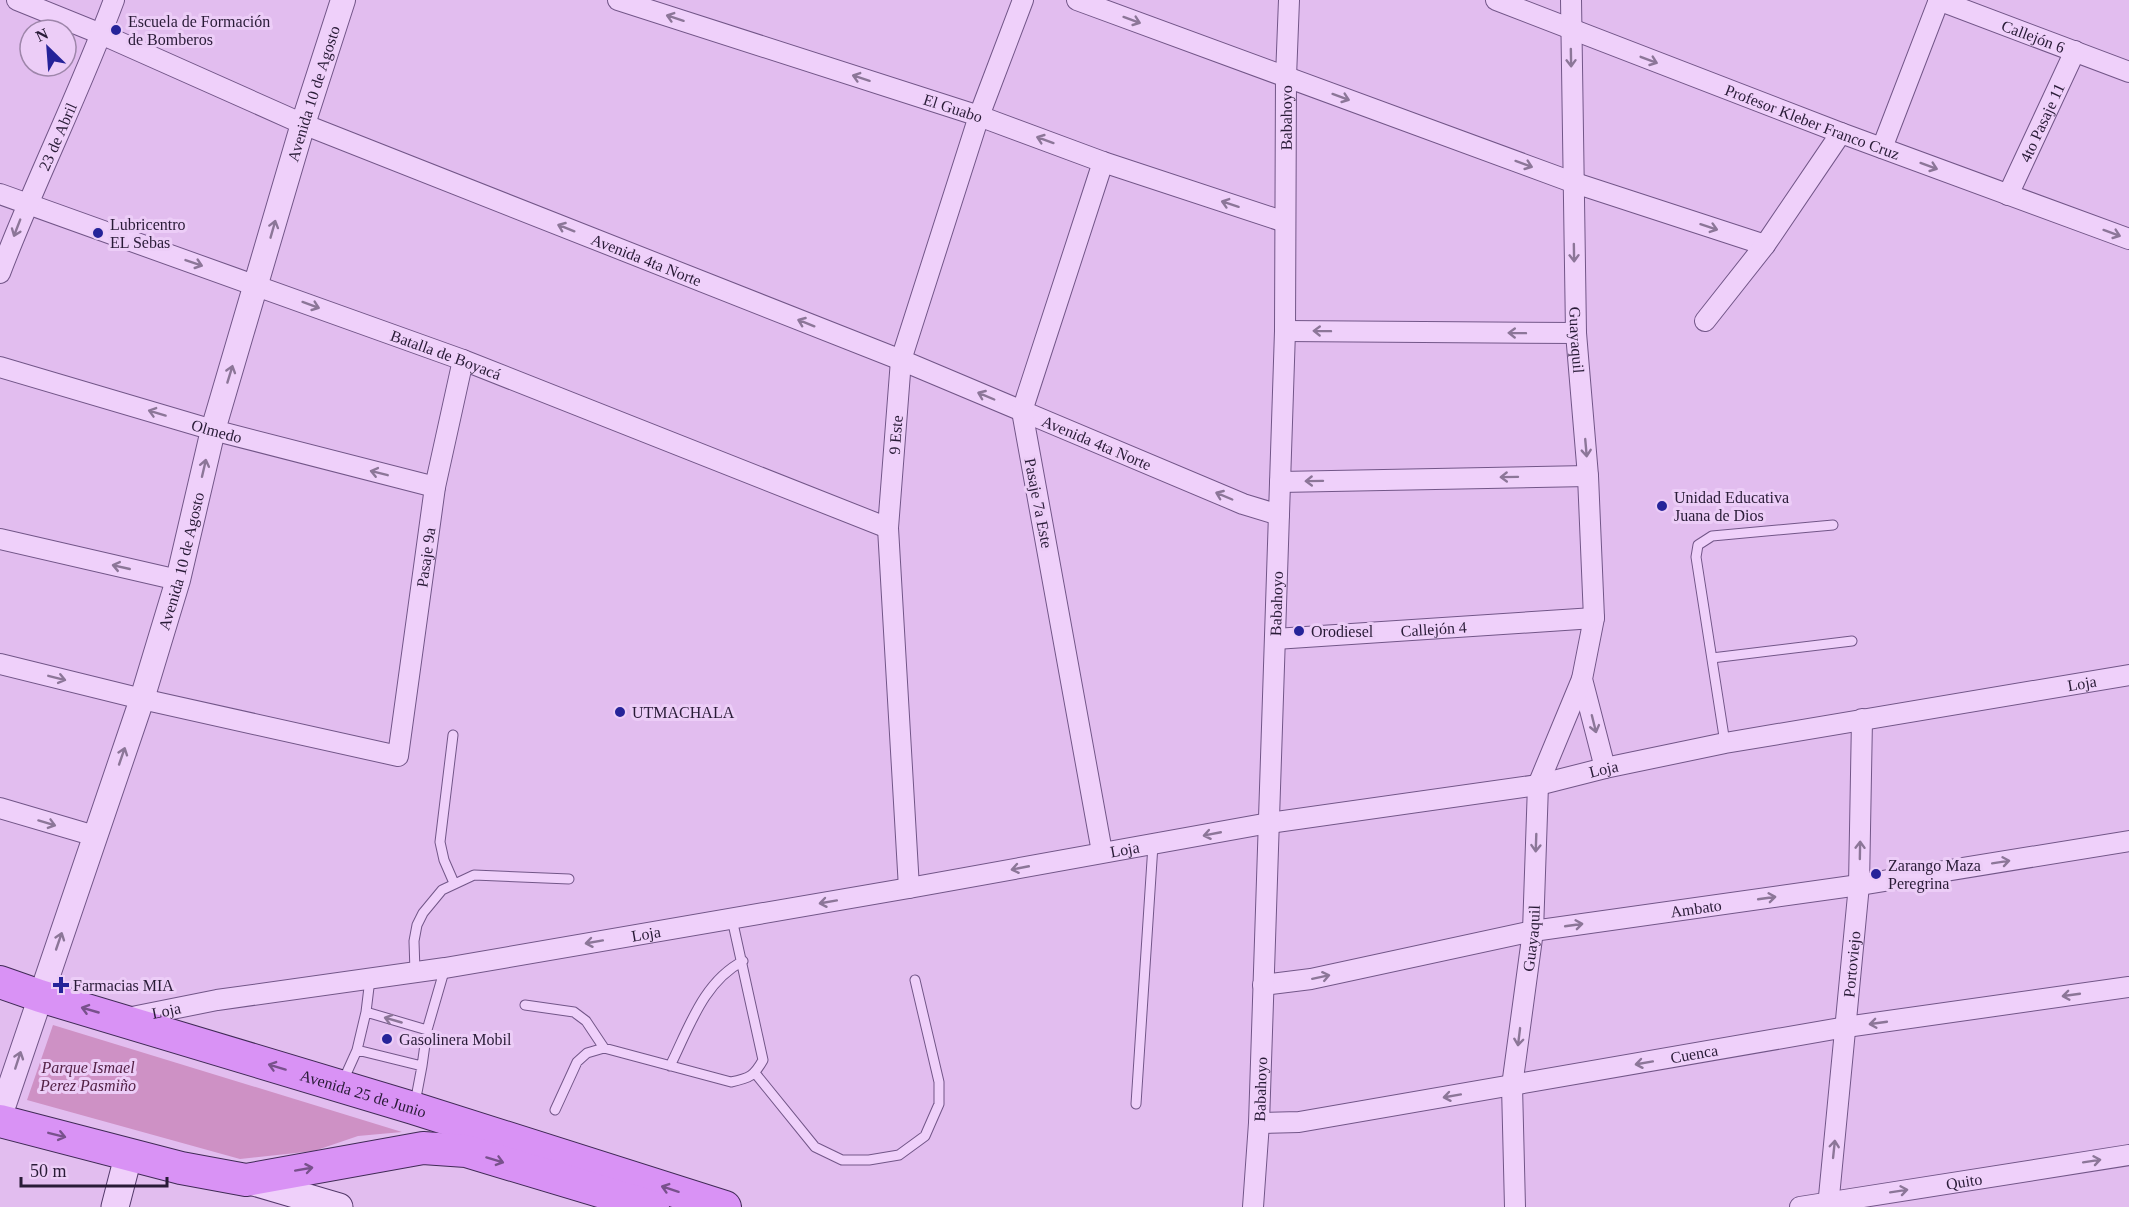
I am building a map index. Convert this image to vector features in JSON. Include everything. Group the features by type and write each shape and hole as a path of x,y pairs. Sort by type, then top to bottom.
{"main road":[{"name":"Avenida 25 de Junio","path":"0,982 413,1108 725,1207"},
{"path":"0,1121 181,1168 246,1180 339,1207"},
{"path":"246,1180 423,1148 466,1151 654,1207"},
{"path":"115,1207 129,1153"}],"street":[{"name":"Avenida 4ta Norte","path":"17,0 101,34 303,124 901,360 1243,504 1279,515"},
{"name":"23 de Abril","path":"0,273 27,203 114,0"},
{"name":"Avenida 10 de Agosto","path":"0,1116 142,699 178,580 213,430 303,124 343,0"},
{"name":"El Guabo","path":"618,0 979,116 1103,162 1285,222"},
{"name":"9 Este","path":"909,888 888,528 901,360 979,116 1023,0"},
{"path":"1077,0 1572,182 1765,245"},
{"name":"Babahoyo","path":"1253,1207 1259,1123 1285,331 1286,77 1289,0"},
{"name":"Profesor Kleber Franco Cruz","path":"1496,0 1841,134 2129,239"},
{"name":"Guayaquil","path":"1515,1207 1512,1086 1533,931 1538,784 1582,679 1594,618 1588,476 1576,333 1571,0"},
{"path":"1882,148 1938,0"},
{"name":"Callejón 6","path":"1938,0 2129,72"},
{"name":"4to Pasaje 11","path":"2008,195 2075,51"},
{"path":"1705,321 1765,245 1841,134"},
{"name":"Pasaje 7a Este","path":"1102,852 1022,411 1103,162"},
{"name":"Batalla de Boyacá","path":"0,194 463,360 888,528"},
{"path":"1285,331 1576,333"},
{"name":"Pasaje 9a","path":"142,699 398,756 435,487 463,360"},
{"name":"Olmedo","path":"0,367 213,430 435,487"},
{"path":"1280,482 1588,476"},
{"path":"0,538 178,580"},
{"name":"Callejón 4","path":"1275,639 1594,618"},
{"path":"0,664 142,699"},
{"name":"Loja","path":"120,1019 217,1000 445,968 1269,823 1538,784 1725,743 2129,675"},
{"name":"Guayaquil","path":"1582,679 1605,768"},
{"name":"Portoviejo","path":"1828,1205 1859,885 1862,719"},
{"path":"0,808 95,836"},
{"name":"Ambato","path":"1263,985 1311,979 1533,931 1859,885 2129,841"},
{"name":"Cuenca","path":"1259,1123 1299,1122 1846,1027 2129,987"},
{"name":"Quito","path":"1800,1207 1828,1205 2129,1155"}],"lane":[{"path":"1725,743 1696,557 1698,545 1712,536 1833,525"},
{"path":"1712,658 1851,641"},
{"path":"453,735 440,842 444,860 454,883"},
{"path":"1136,1104 1153,845"},
{"path":"414,972 414,941 417,925 431,902 442,890 474,875 569,879"},
{"path":"555,1110 578,1062 587,1053 604,1048 731,1082 745,1079 755,1073 763,1060 732,919"},
{"path":"670,1066 707,992 730,967 742,961"},
{"path":"413,1108 427,1030 445,968"},
{"path":"340,1086 357,1050 366,1012 370,979"},
{"path":"755,1073 815,1147 842,1160 869,1160 899,1155 925,1136 939,1104 939,1082 915,980"},
{"path":"525,1005 574,1012 586,1021 604,1048"},
{"path":"366,1012 427,1030"},
{"path":"357,1050 422,1066"}],"green space":[{"name":"Parque Ismael Perez Pasmiño","path":"53,1025 402,1132 358,1136 314,1151 240,1159 27,1100"}],"place":[{"name":"Escuela de Formación de Bomberos","path":"116,30"},
{"name":"Lubricentro EL Sebas","path":"98,233"},
{"name":"Unidad Educativa Juana de Dios","path":"1662,506"},
{"name":"Orodiesel","path":"1299,631"},
{"name":"UTMACHALA","path":"620,712"},
{"name":"Zarango Maza Peregrina","path":"1876,874"},
{"name":"Farmacias MIA","path":"61,985"},
{"name":"Gasolinera Mobil","path":"387,1039"}]}
